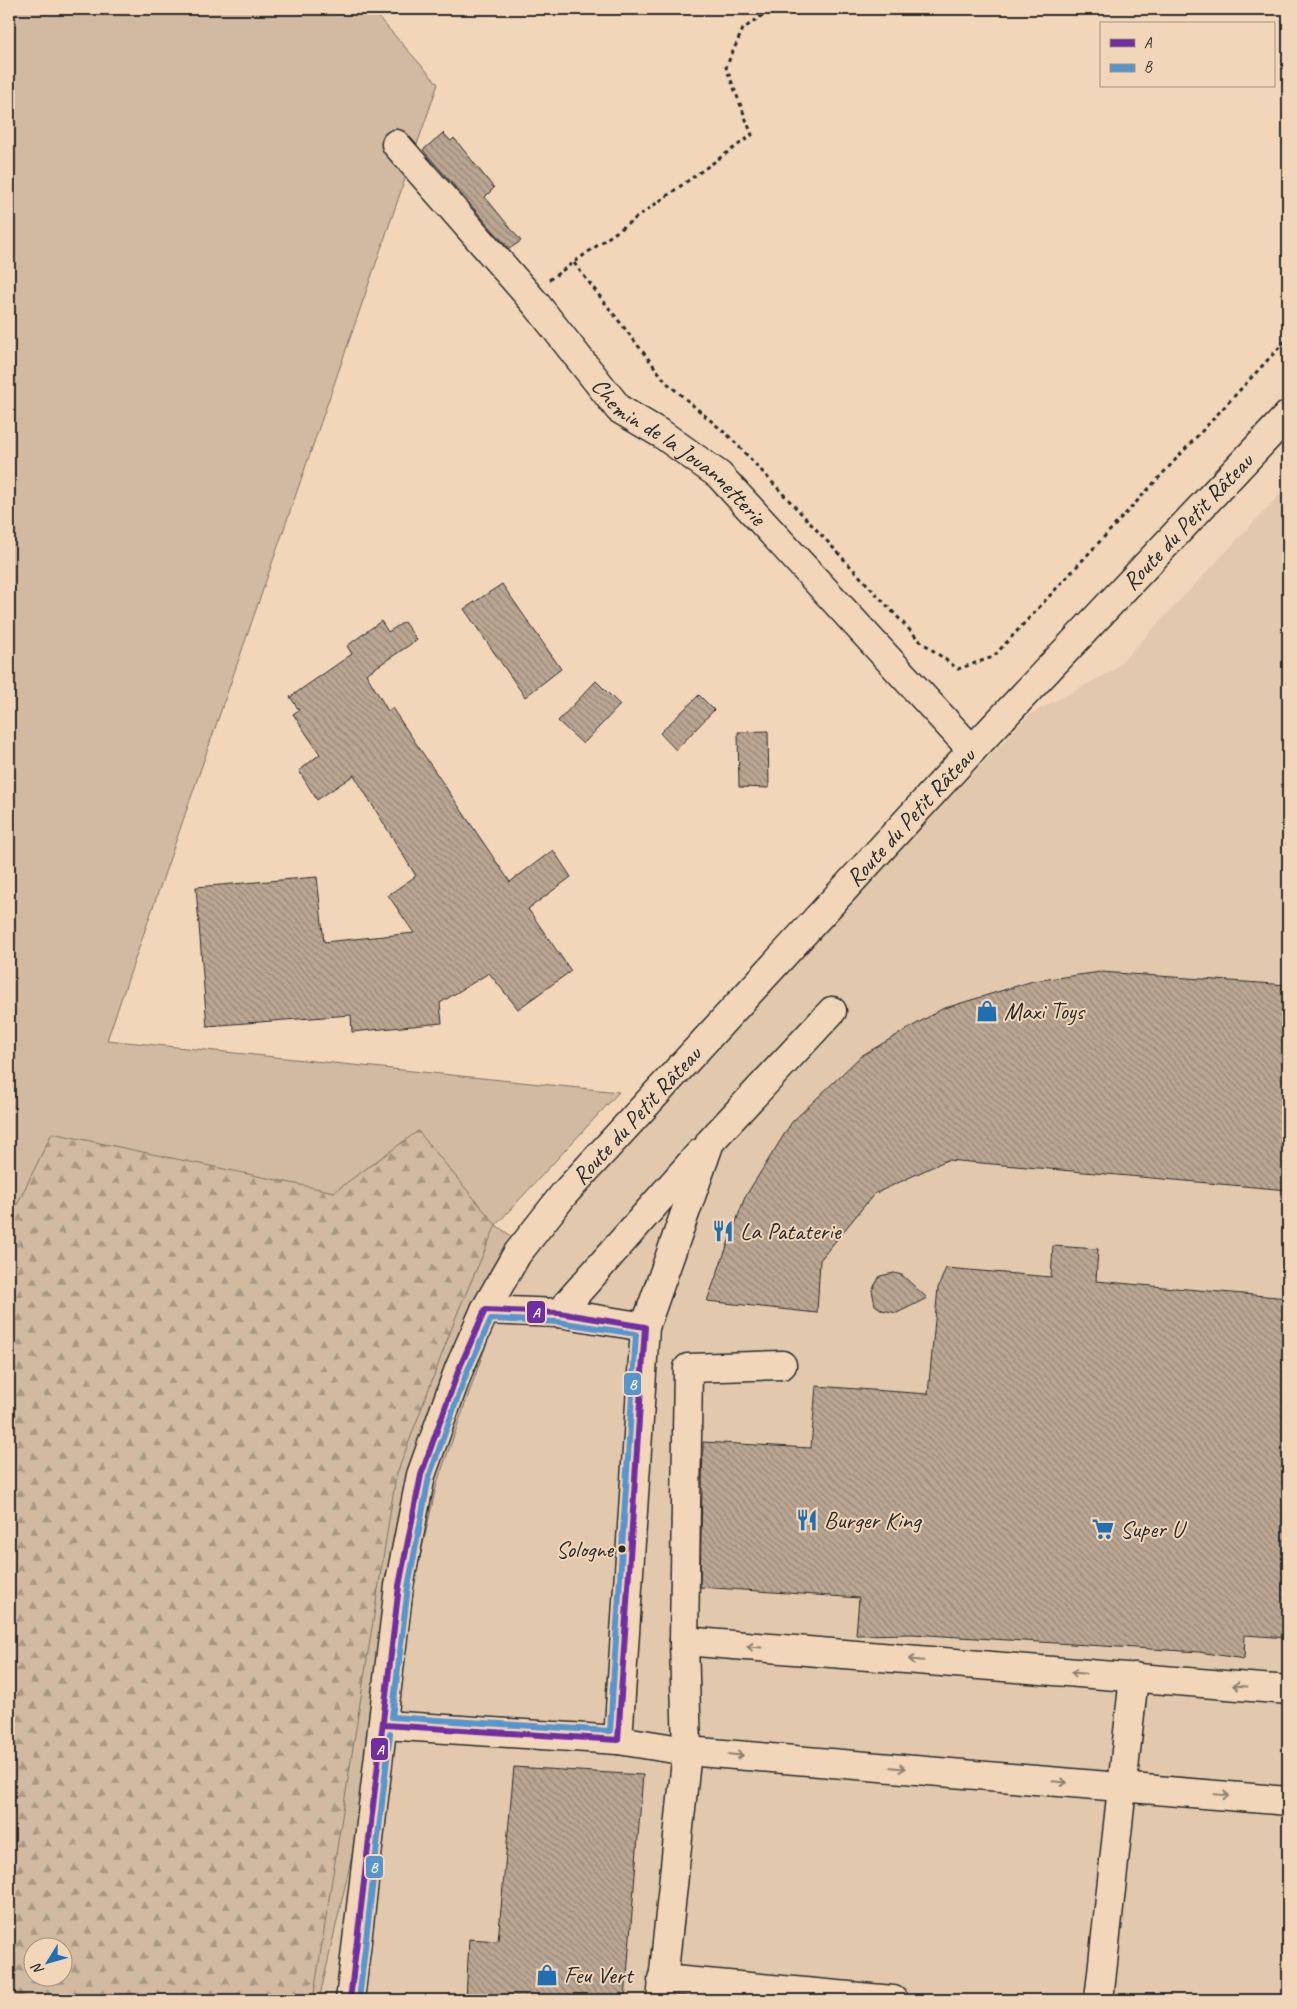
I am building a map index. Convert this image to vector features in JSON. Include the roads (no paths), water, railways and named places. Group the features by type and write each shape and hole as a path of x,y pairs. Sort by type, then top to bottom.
{"street":[{"name":"Chemin de la Jouannetterie","path":"396,144 536,304 619,409 663,435 719,475 972,750"},
{"name":"Route du Petit Râteau","path":"350,2000 399,1586 421,1475 459,1369 485,1310 517,1254 564,1194 972,750 1288,415"},
{"path":"560,1313 710,1142 832,1011"},
{"path":"618,1740 646,1327 710,1142"},
{"path":"485,1310 560,1313 646,1327"},
{"path":"782,1365 688,1368 684,1641 687,1751 661,1990 893,2000"},
{"path":"684,1641 1288,1690"},
{"path":"1099,2000 1134,1677"},
{"path":"384,1725 618,1740 687,1751 1288,1801"}],"place":[{"name":"Maxi Toys","path":"987,1011"},
{"name":"La Pataterie","path":"723,1231"},
{"name":"Burger King","path":"807,1520"},
{"name":"Super U","path":"1103,1529"},
{"name":"Sologne","path":"622,1549"},
{"name":"Feu Vert","path":"547,1975"}]}
